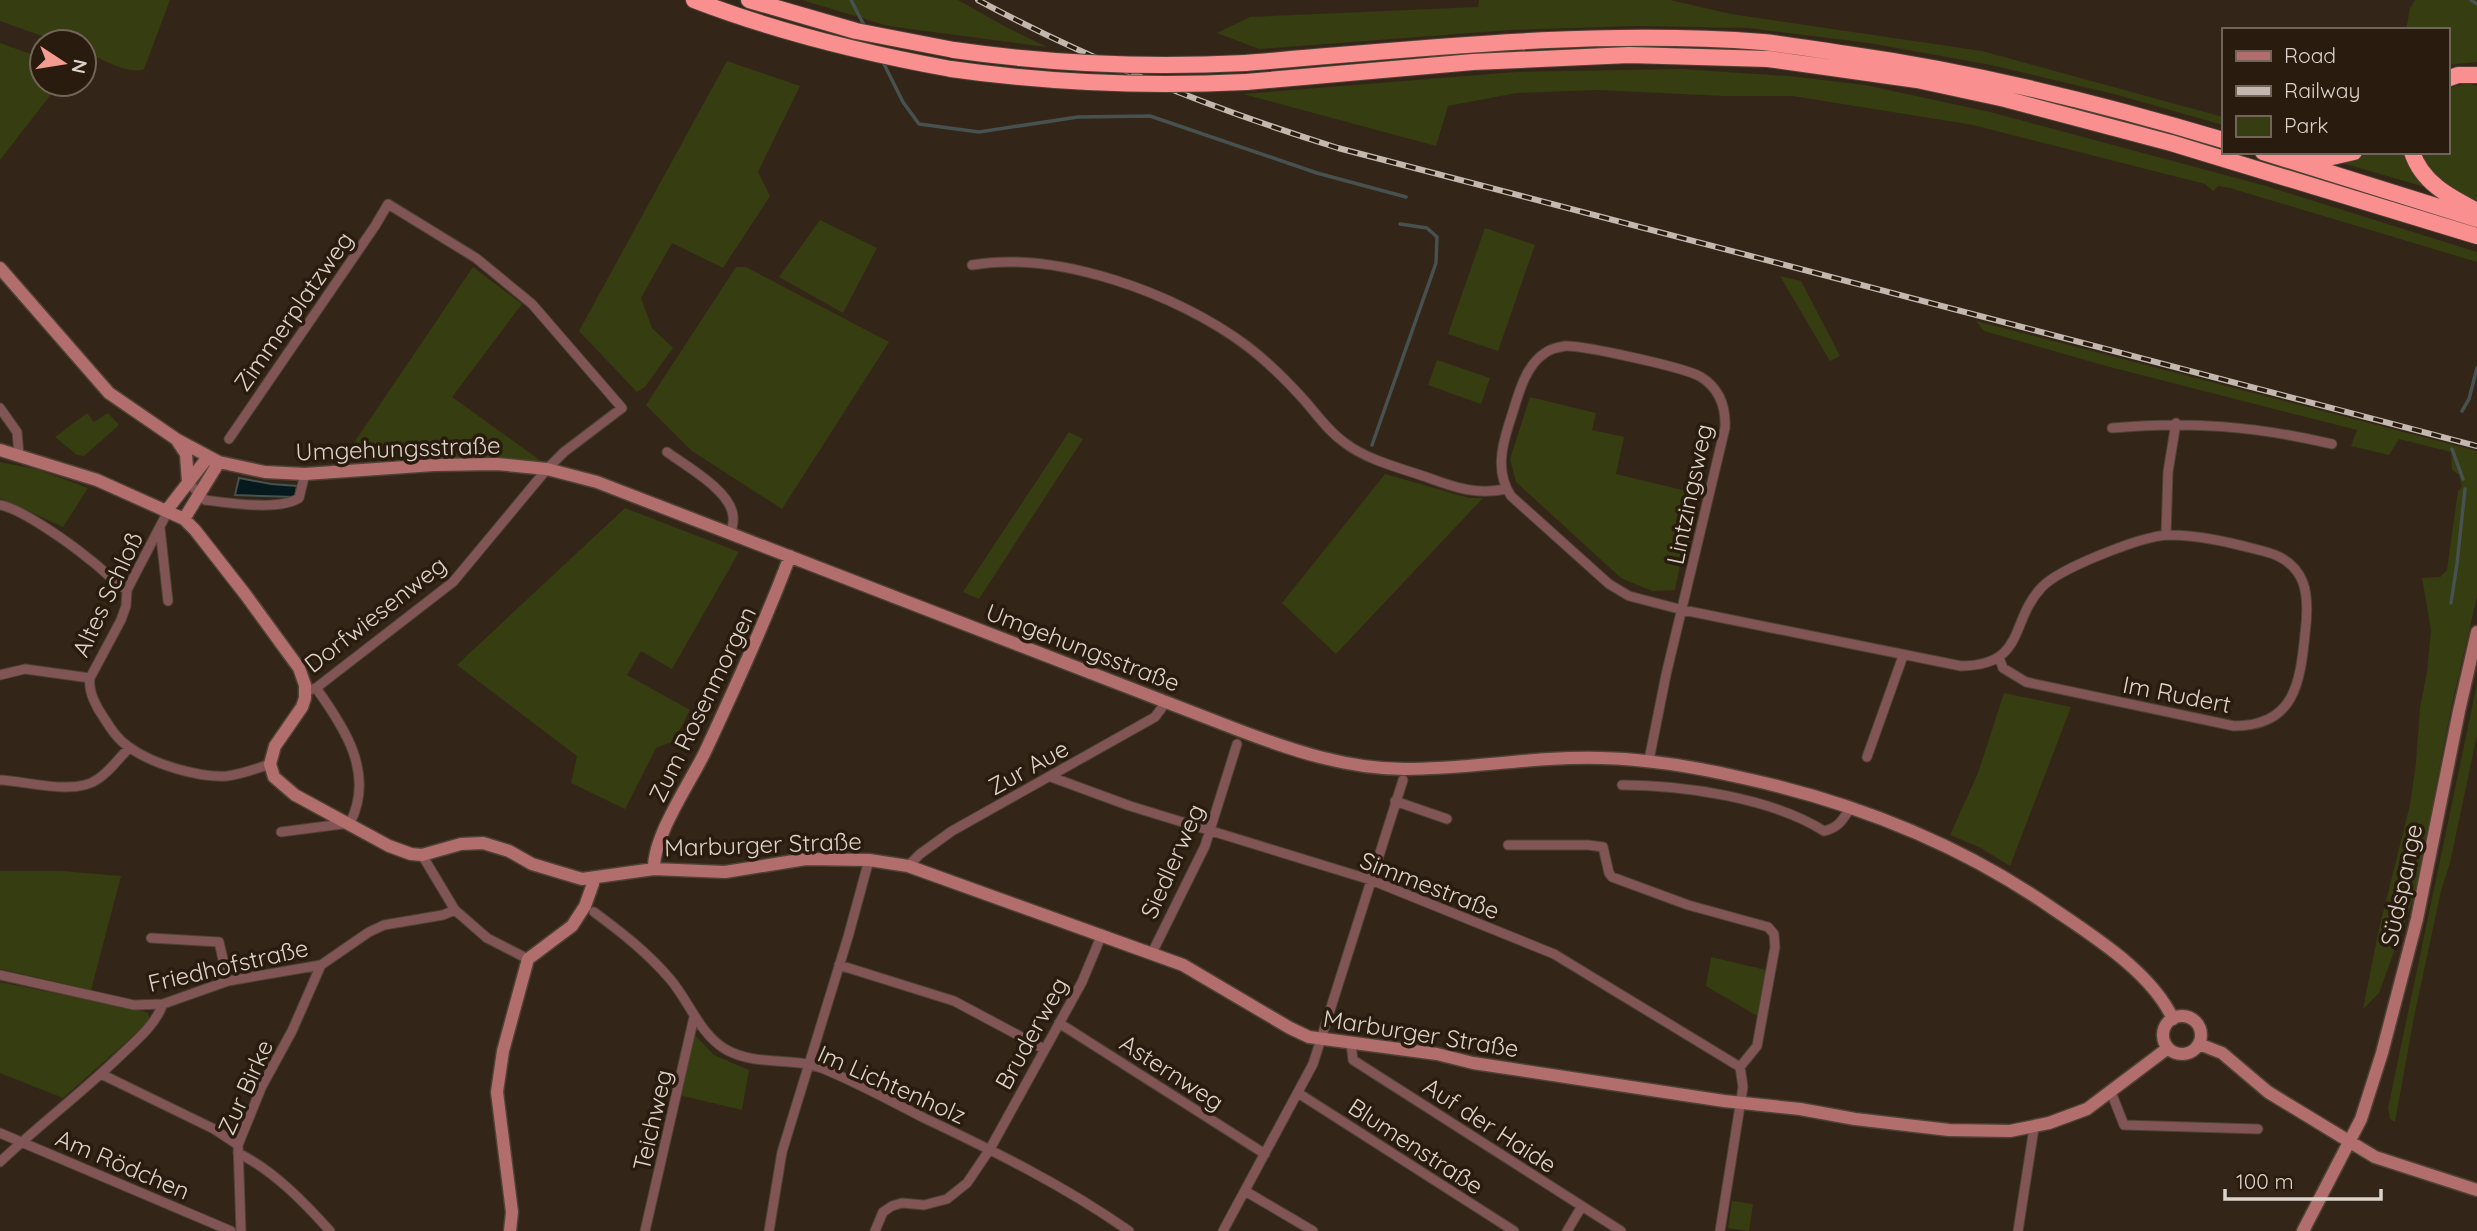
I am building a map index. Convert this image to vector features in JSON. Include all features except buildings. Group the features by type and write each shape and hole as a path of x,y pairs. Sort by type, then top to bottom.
{"highway":[{"path":"694,0 755,21 901,60 951,69 1077,82 1161,85 1246,82 1473,62 1629,55 1768,60 1917,80 2005,99 2171,143 2477,236"},
{"path":"749,0 846,28 954,50 1037,60 1120,65 1245,62 1481,44 1637,38 1763,42 1908,63 2023,86 2118,109 2222,140"},
{"path":"2449,78 2458,75 2477,75"},
{"path":"2269,154 2477,219"},
{"path":"2302,154 2325,157 2342,154"},
{"path":"2413,154 2415,162 2431,182 2477,211"}],"main road":[{"name":"Umgehungsstraße","path":"0,268 108,393 176,439 214,459 265,472 305,474 469,463 547,469 597,482 1297,752 1340,763 1406,769 1548,758 1599,757 1649,761 1768,783 1851,807 1945,844 2023,888 2138,973 2170,1011 2173,1019"},
{"path":"176,439 186,454 188,482"},
{"path":"0,450 97,480 184,519 229,573 299,668 311,689 275,746 270,764 274,777 295,795 389,846 422,855"},
{"path":"167,510 188,482 214,459"},
{"path":"184,519 214,459"},
{"name":"Zum Rosenmorgen","path":"654,869 661,838 704,754 771,609 790,556"},
{"name":"Südspange","path":"2303,1231 2361,1119 2382,1053 2417,919 2477,632"},
{"name":"Marburger Straße","path":"422,855 461,844 483,843 509,851 532,864 582,879 654,869 724,872 806,859 869,860 908,866 1183,965 1309,1037 1400,1048 1473,1063 1740,1102 1949,1130 2010,1131 2034,1128 2087,1109 2168,1048"},
{"path":"510,1231 512,1212 497,1086 503,1051 527,959 572,926 585,906 596,878"},
{"path":"2182,1017 2195,1022 2201,1033 2199,1044 2193,1051 2182,1054 2168,1048 2163,1031 2173,1019 2182,1017"},
{"path":"2199,1044 2222,1053 2268,1092 2381,1159 2477,1190"}],"street":[{"name":"Zimmerplatzweg","path":"229,439 375,226 387,204 476,258 533,304 622,408 564,452 547,469"},
{"path":"972,265 1007,260 1098,276 1150,293 1215,325 1248,347 1284,379 1333,433 1363,454 1465,491 1488,492 1506,489 1609,584 1629,596 1683,610 1961,666 1975,666 1999,658"},
{"name":"Lintzingsweg","path":"1506,489 1500,466 1505,436 1522,384 1544,353 1564,346 1592,349 1683,370 1702,377 1716,391 1724,406 1725,428 1666,675 1649,761"},
{"path":"0,408 17,432 19,455"},
{"path":"2166,535 2168,472 2176,423"},
{"path":"2112,428 2176,423 2214,425 2290,435 2332,444"},
{"path":"667,452 721,493 733,516 731,533"},
{"name":"Dorfwiesenweg","path":"311,689 453,582 547,469"},
{"path":"188,482 205,500 277,505 296,501 301,496 305,474"},
{"path":"0,505 36,523 91,560 111,581 127,590"},
{"name":"Altes Schloß","path":"90,678 121,620 126,606 127,590 167,510"},
{"name":"Altes Schloß","path":"160,527 168,601"},
{"name":"Im Rudert","path":"2166,535 2208,539 2269,553 2289,563 2300,574 2305,586 2308,607 2298,681 2290,700 2273,718 2256,724 2234,726 2017,678 2003,668 1999,658 2015,637 2035,596 2052,578 2106,553 2166,535"},
{"path":"1867,757 1903,656"},
{"path":"0,675 26,669 90,678 90,691 101,715 129,748 193,773 242,774 270,764"},
{"path":"281,832 350,823 357,807 361,781 356,761 340,721 311,689"},
{"name":"Zur Aue","path":"908,866 952,831 1155,717 1166,702"},
{"name":"Siedlerweg","path":"1152,953 1210,832 1237,744"},
{"path":"0,780 62,787 87,785 96,781 129,748"},
{"name":"Simmestraße","path":"1051,777 1210,832 1371,880 1554,954 1740,1067"},
{"path":"1223,1231 1313,1064 1403,780"},
{"path":"1622,785 1642,785 1735,798 1806,819 1824,831 1833,829 1840,823 1851,807"},
{"path":"1395,801 1447,819"},
{"path":"1508,845 1604,847 1612,877 1688,905 1768,926 1774,934 1776,947 1760,1037 1752,1053 1740,1067 1744,1079 1720,1231"},
{"path":"422,855 456,910 487,939 527,959"},
{"path":"769,1231 782,1152 869,860"},
{"name":"Friedhofstraße","path":"0,975 134,1005 163,1004 228,981 321,965 369,932 384,925 456,910"},
{"name":"Im Lichtenholz","path":"594,912 653,961 679,989 694,1017 718,1044 738,1055 761,1061 821,1068 989,1149 1095,1207 1129,1231"},
{"name":"Bruderweg","path":"875,1231 883,1212 892,1206 902,1203 924,1205 947,1199 967,1182 989,1149 1082,982 1101,934"},
{"path":"151,938 219,942 228,981"},
{"name":"Zur Birke","path":"241,1231 238,1149 262,1086 292,1031 321,965"},
{"path":"839,965 954,1001 1044,1049"},
{"path":"0,1163 149,1028 159,1016 163,1004"},
{"name":"Teichweg","path":"645,1231 694,1017"},
{"name":"Asternweg","path":"1059,1023 1265,1154"},
{"name":"Auf der Haide","path":"1351,1044 1353,1060 1621,1231"},
{"path":"101,1074 214,1129 307,1205 330,1231"},
{"path":"2110,1092 2124,1125 2258,1129"},
{"name":"Blumenstraße","path":"1298,1093 1514,1231"},
{"path":"2018,1231 2034,1128"},
{"name":"Am Rödchen","path":"0,1133 231,1231"},
{"path":"1245,1191 1313,1231"},
{"path":"1567,1231 1582,1206"}],"green space":[{"path":"0,0 170,0 144,69 137,70 114,65 98,58 98,28 28,28 28,31 0,21"},
{"path":"802,0 958,0 1047,47 888,26"},
{"path":"1479,0 1670,0 1731,14 1982,51 2222,117 2222,125 2114,94 1991,65 1869,43 1748,28 1637,26 1510,30 1259,49 1217,33 1250,17 1478,7"},
{"path":"2415,0 2477,0 2477,62 2449,65 2449,28 2406,28 2410,8"},
{"path":"0,43 28,53 28,98 48,98 0,160"},
{"path":"727,61 800,86 758,172 770,196 723,268 672,243 641,298 652,328 673,348 645,387 637,392 579,331"},
{"path":"1680,69 1789,76 1865,85 1990,112 2266,186 2477,252 2477,262 2230,188 2218,186 2213,191 2205,184 1973,125 1793,96 1723,96 1598,90 1517,93 1448,106 1436,146 1243,94 1516,72"},
{"path":"2467,83 2477,86 2477,201 2436,176 2421,154 2449,154 2449,88"},
{"path":"2364,154 2410,154 2432,189 2342,163"},
{"path":"820,220 877,248 843,313 779,277"},
{"path":"1485,228 1535,245 1498,351 1448,334"},
{"path":"473,267 522,304 452,397 541,461 345,456"},
{"path":"736,267 746,267 889,342 782,509 692,451 646,405"},
{"path":"1780,276 1801,281 1840,356 1830,361"},
{"path":"1976,321 2477,451 2477,597 2452,704 2415,894 2379,993 2363,1009 2378,933 2410,805 2416,763 2420,708 2431,630 2422,578 2440,577 2447,570 2458,491 2462,487 2459,475 2452,470 2451,452 2399,439 2389,455 2351,446 2357,430 2106,366 1984,331"},
{"path":"1437,360 1490,378 1481,404 1428,385"},
{"path":"1530,397 1596,413 1592,430 1624,437 1616,474 1695,493 1675,590 1652,591 1621,578 1516,482 1510,459"},
{"path":"87,413 94,422 108,413 119,425 84,456 77,455 55,437"},
{"path":"1069,432 1083,439 979,599 963,592"},
{"path":"0,462 36,469 88,488 63,527 0,498"},
{"path":"1385,474 1469,498 1483,498 1336,654 1282,603"},
{"path":"625,508 739,552 672,669 641,651 627,675 690,710 674,741 656,748 625,809 571,783 577,756 457,665"},
{"path":"2477,684 2477,735 2414,1017 2395,1122 2390,1119 2388,1108"},
{"path":"2004,693 2071,707 2010,866 1979,847 1950,835 1978,773"},
{"path":"0,871 61,871 121,876 91,990 0,969"},
{"path":"1711,957 1766,970 1759,1017 1706,986"},
{"path":"0,982 143,1011 148,1013 150,1021 63,1098 0,1073"},
{"path":"693,1033 714,1055 749,1070 742,1110 679,1095"},
{"path":"1732,1201 1753,1204 1749,1231 1728,1228"}],"shaded area":[{"path":"239,478 297,486 295,497 235,495"}],"waterway":[{"path":"851,0 866,29"},
{"path":"2471,0 2477,4"},
{"path":"882,60 903,102 919,124 979,132 1078,117 1150,116 1317,173 1406,197"},
{"path":"1372,445 1436,263 1437,237 1427,228 1400,224"},
{"path":"2462,411 2469,399 2477,368"},
{"path":"2452,449 2463,479"},
{"path":"2451,603 2465,489"}],"railway":[{"path":"978,0 1065,44 1154,83 1338,148 2477,446"}]}
